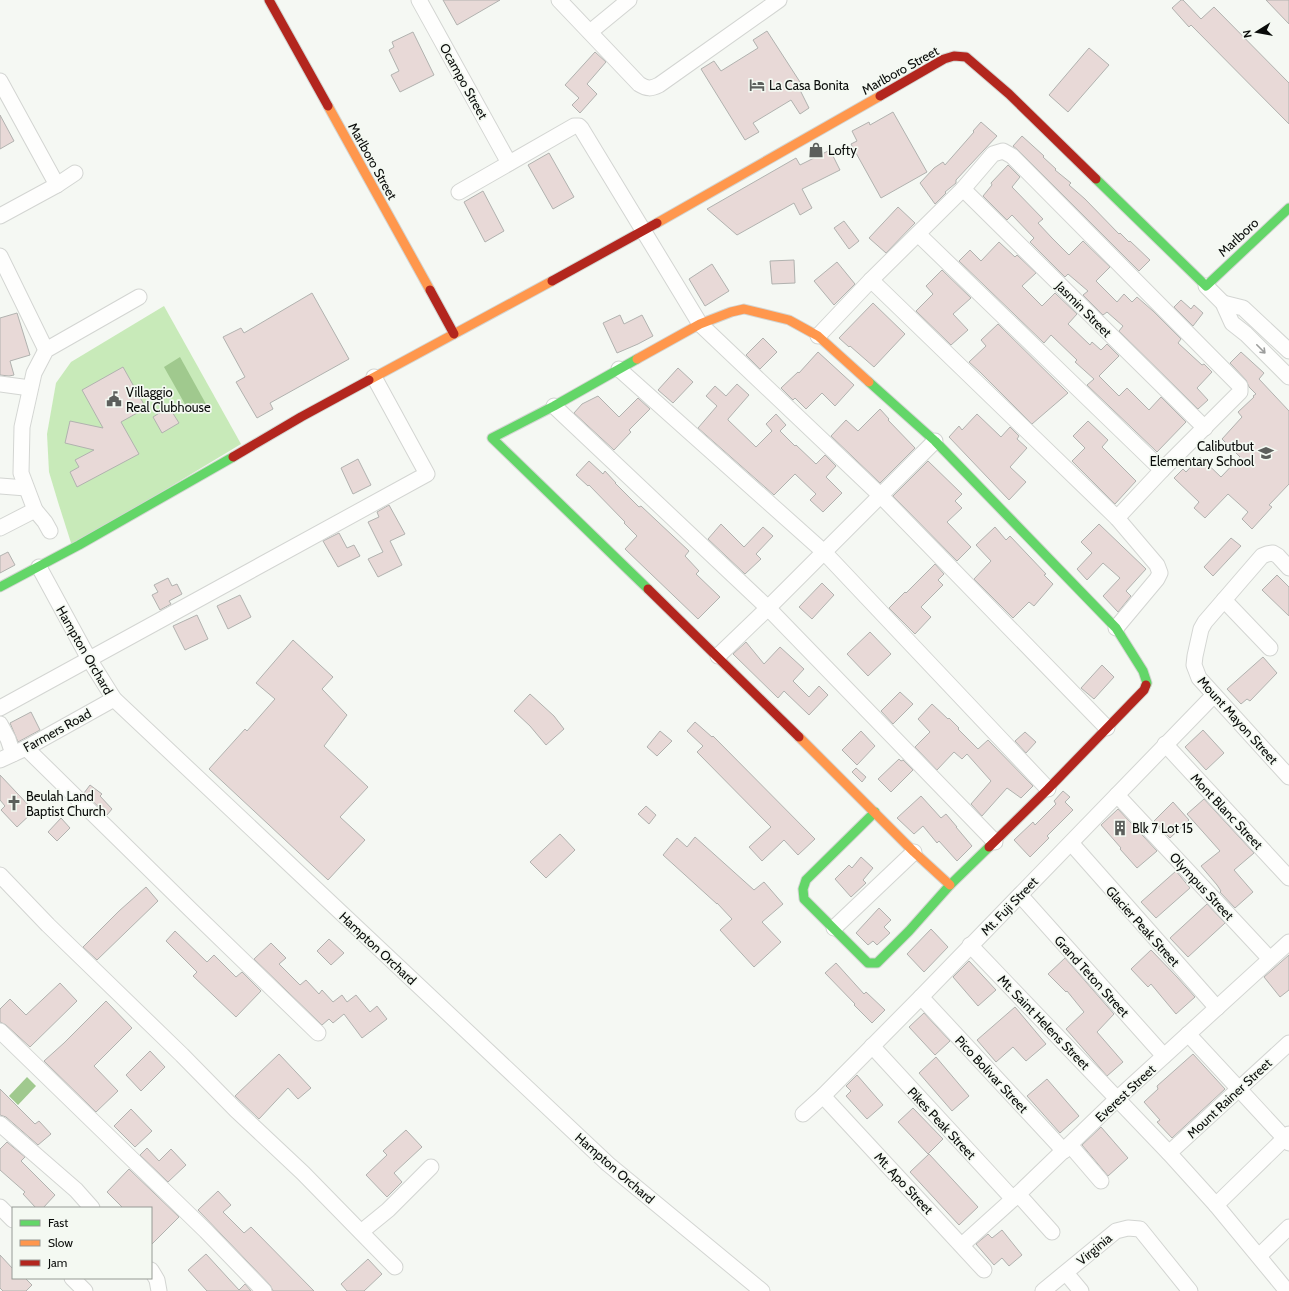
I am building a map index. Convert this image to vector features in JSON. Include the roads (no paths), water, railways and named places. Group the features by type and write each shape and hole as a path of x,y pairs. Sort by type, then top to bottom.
{"street":[{"name":"Marlboro Street","path":"268,0 454,334"},
{"name":"Ocampo Street","path":"420,0 509,163"},
{"path":"559,0 639,84 646,88 653,88 779,0"},
{"path":"590,32 629,0"},
{"name":"Marlboro Street","path":"0,587 374,377 644,231 926,69 944,59 954,56 966,57 1009,94 1206,286"},
{"path":"0,80 57,186"},
{"path":"459,192 574,126 579,126 700,324 880,495 1107,728"},
{"path":"818,336 871,280 963,189 993,154 1003,151 1012,156 1240,386 1240,392 1162,470 1117,518"},
{"path":"0,216 57,186 75,173"},
{"name":"Jasmin Street","path":"963,189 1205,428"},
{"name":"Marlboro","path":"1206,286 1289,208"},
{"path":"918,234 1162,470"},
{"path":"0,256 46,350"},
{"path":"871,280 1117,518 1157,566 1160,573 1157,579 1116,628"},
{"path":"1206,286 1223,303 1232,323 1246,334 1289,377"},
{"path":"50,532 45,522 35,510 21,473 22,427 34,373 46,350 140,297"},
{"path":"1223,303 1244,308 1289,351"},
{"path":"874,812 806,880 802,889 804,899 868,963 877,963 909,931 950,885 1048,789 1144,690 1147,683 1143,671 1116,628 935,440 818,336 789,320 744,309 731,312 700,324 554,406 492,438 718,656 874,812 914,852 950,885"},
{"path":"619,369 824,552 1048,789"},
{"path":"0,708 427,474 374,377"},
{"path":"0,384 30,388"},
{"path":"554,406 768,608 995,842"},
{"path":"718,656 768,608 935,440"},
{"path":"0,486 26,488"},
{"path":"0,528 35,510"},
{"name":"Mount Mayon Street","path":"1289,568 1278,556 1273,553 1262,556 1201,629 1194,665 1199,678 1289,777"},
{"name":"Hampton Orchard","path":"39,566 89,659 114,699 608,1164 762,1291"},
{"path":"1224,600 1270,648"},
{"name":"Mt. Fuji Street","path":"803,1114 823,1096 921,997 1214,695"},
{"name":"Farmers Road","path":"13,754 114,699"},
{"path":"0,724 8,739 13,754 192,911 318,1033"},
{"name":"Mont Blanc Street","path":"1165,744 1289,878"},
{"name":"Olympus Street","path":"1117,795 1270,959"},
{"name":"Glacier Peak Street","path":"1070,843 1216,1008"},
{"path":"834,928 914,852"},
{"path":"0,874 48,925 182,1055 396,1267"},
{"name":"Grand Teton Street","path":"1020,895 1164,1056"},
{"name":"Everest Street","path":"962,1245 1067,1148 1117,1099 1289,942"},
{"name":"Mt. Saint Helens Street","path":"970,945 1169,1153 1216,1205 1287,1291"},
{"name":"Pico Bolivar Street","path":"921,997 1067,1148 1101,1181"},
{"path":"0,1031 206,1231 264,1291"},
{"path":"1188,1034 1287,1138 1216,1205"},
{"name":"Mount Rainer Street","path":"1169,1153 1289,1043"},
{"name":"Pikes Peak Street","path":"872,1046 1052,1232"},
{"name":"Mt. Apo Street","path":"823,1096 984,1270"},
{"path":"0,1124 76,1190 91,1207"},
{"path":"361,1232 388,1210 431,1167"},
{"path":"0,1207 12,1219"},
{"path":"1259,1256 1289,1227"},
{"name":"Virginia","path":"1081,1291 1066,1273 1116,1231 1128,1228 1140,1229 1190,1291"},
{"path":"152,1272 157,1280 159,1291"},
{"path":"1043,1291 1066,1273"},
{"path":"73,1279 85,1291"}],"place":[{"name":"La Casa Bonita","path":"757,85"},
{"name":"Lofty","path":"816,150"},
{"name":"Villaggio Real Clubhouse","path":"114,399"},
{"name":"Calibutbut Elementary School","path":"1266,453"},
{"name":"Beulah Land Baptist Church","path":"14,803"},
{"name":"Blk 7 Lot 15","path":"1120,828"}]}
